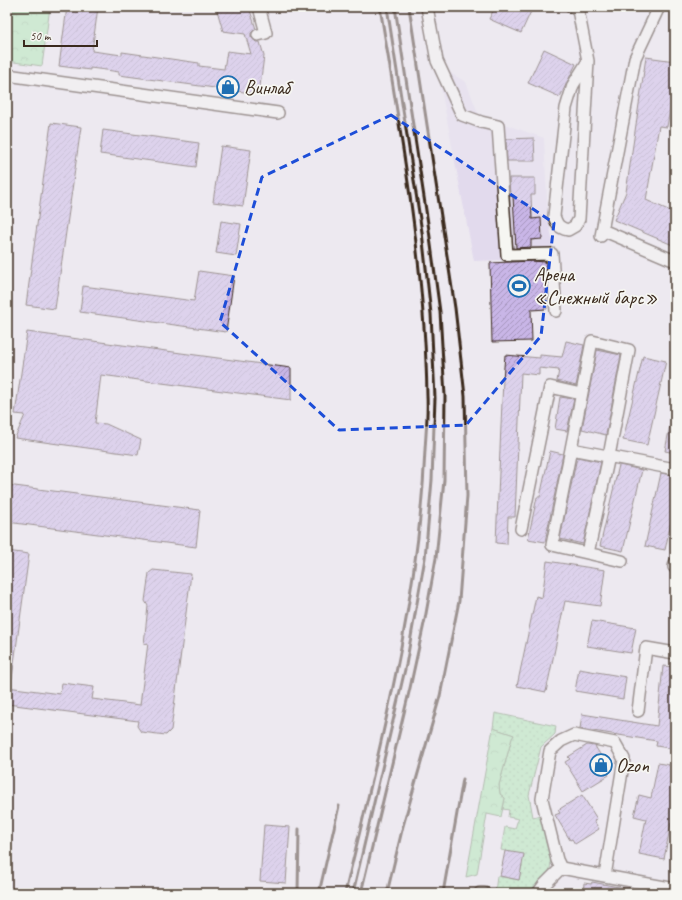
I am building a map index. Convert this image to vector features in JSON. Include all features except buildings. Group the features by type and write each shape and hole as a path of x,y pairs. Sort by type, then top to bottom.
{"lane":[{"path":"258,35 266,33 259,7"},
{"path":"427,7 438,61 462,115 498,126 507,255 552,254 556,311"},
{"path":"572,7 578,10 588,61 579,219 575,226 568,230 557,225 554,216 566,108 573,85 588,61"},
{"path":"659,7 635,58 604,234 675,261"},
{"path":"7,75 278,113"},
{"path":"588,553 609,456 629,350 592,341 552,545 622,561"},
{"path":"521,529 550,387 581,394"},
{"path":"571,449 675,469"},
{"path":"638,711 646,648 675,653"},
{"path":"561,868 557,860 542,799 550,751 561,741 574,735 615,743 624,759 605,876"},
{"path":"561,868 670,888 675,891"},
{"path":"538,893 561,868"}],"highlighted area":[{"path":"391,115 554,223 541,336 466,425 339,430 220,322 262,177"}],"shaded area":[{"path":"445,70 466,82 479,115 544,138 548,219 556,258 474,261 438,73"}],"green space":[{"path":"7,7 50,7 42,66 7,61"},
{"path":"495,713 556,726 555,734 541,747 529,795 533,817 540,815 542,820 551,860 549,871 531,893 495,893 497,876 519,880 524,855 501,850 505,827 515,829 519,819 508,817 509,810 503,809 505,798 500,794 499,785 514,735 493,728"},
{"path":"493,728 514,735 499,785 500,794 505,798 501,817 487,814 477,874 466,877"}],"railway":[{"path":"345,893 384,728 406,618 415,562 421,506 427,416 425,347 417,249 404,152 380,7"},
{"path":"353,893 406,665 425,558 432,480 435,398 431,314 422,232 387,7"},
{"path":"361,893 425,619 436,558 444,480 445,396 440,312 395,7"},
{"path":"387,893 403,826 440,696 459,601 467,496 465,396 455,308 409,7"},
{"path":"443,893 463,779"},
{"path":"319,893 339,806"},
{"path":"298,893 299,829"}],"place":[{"name":"Винлаб","path":"228,87"},
{"name":"Арена «Снежный барс»","path":"519,286"},
{"name":"Ozon","path":"601,765"}]}
